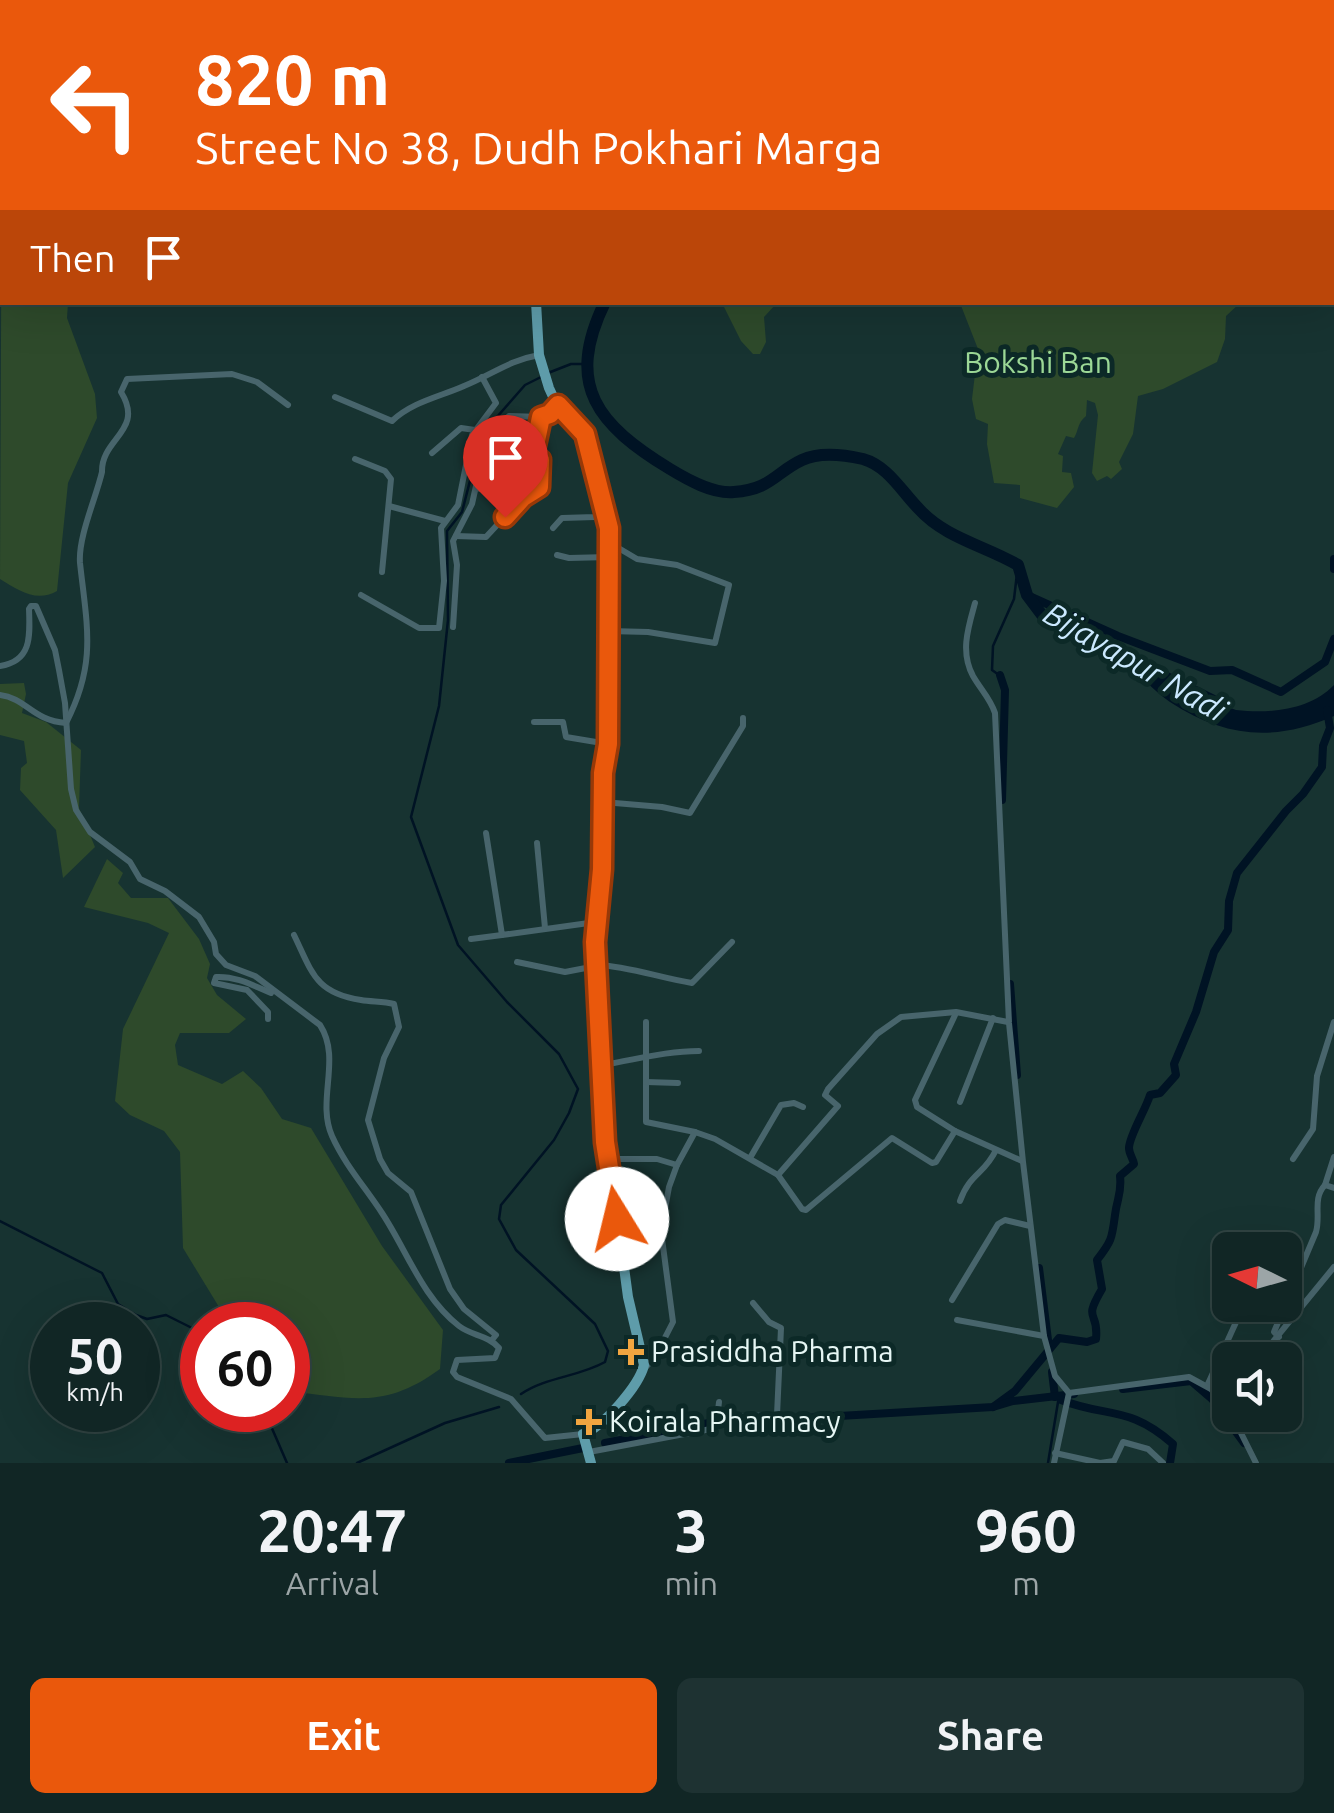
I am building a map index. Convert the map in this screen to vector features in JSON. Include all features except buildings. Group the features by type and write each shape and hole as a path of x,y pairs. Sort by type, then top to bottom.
{"main road":[{"path":"536,305 539,355 548,388 585,434 602,494 610,543 608,744 596,966 608,1159 628,1297 644,1369 618,1406 583,1434 590,1457"}],"street":[{"path":"335,398 392,421 404,409 521,358 539,355"},
{"path":"66,723 82,689 87,665 82,546 102,461 129,420 130,408 122,386 129,378 235,375 257,382 288,405"},
{"path":"360,595 420,628 440,628 444,582 441,535 445,521 458,504 475,430 496,403 482,377"},
{"path":"454,628 457,565 453,541 476,488 489,435 509,416 541,417 558,405"},
{"path":"533,455 541,417"},
{"path":"432,453 461,428 475,430"},
{"path":"456,536 486,538 523,497 539,487 540,460 533,455 484,448"},
{"path":"355,459 391,477 382,572"},
{"path":"476,488 523,497"},
{"path":"390,506 445,521"},
{"path":"553,528 562,518 595,517 604,511"},
{"path":"608,631 648,632 715,643 729,585 677,565 638,559 610,543"},
{"path":"556,555 609,557"},
{"path":"975,603 964,641 972,675 995,712 1009,1023 1030,1226 1044,1336 1059,1385 1068,1393 1069,1404 1063,1406 1054,1463"},
{"path":"0,666 17,662 29,647 30,609 36,606 54,650 66,704 71,789 76,810 90,832 130,862 140,879 199,917 214,942 216,954 226,964 255,976 313,1019 326,1034 331,1057 325,1117 355,1177 383,1214 425,1288 461,1328 492,1340 498,1348 495,1358 457,1360 452,1372 512,1399 545,1438 583,1434"},
{"path":"0,696 16,699 37,716 66,723"},
{"path":"534,722 563,722 566,737 608,744"},
{"path":"602,802 690,813 743,722"},
{"path":"486,834 502,936"},
{"path":"537,843 545,928"},
{"path":"472,939 598,922"},
{"path":"294,935 313,978 321,985 348,997 394,1004 400,1027 384,1058 368,1120 388,1173 411,1192 450,1289 464,1309 496,1335 492,1340"},
{"path":"516,962 565,972 620,966 636,973 692,983 732,942"},
{"path":"268,1019 268,1012 246,990 214,983 222,976 271,993 272,989"},
{"path":"778,1175 838,1106 825,1094 877,1034 901,1017 956,1012 1009,1023"},
{"path":"956,1012 915,1100 917,1107 954,1131 1023,1162"},
{"path":"960,1102 992,1018"},
{"path":"646,1022 646,1122 695,1132 750,1158 778,1175 802,1209 810,1209 892,1138 934,1163 954,1131"},
{"path":"1294,1159 1313,1129 1317,1076 1334,1022"},
{"path":"602,1066 668,1051 699,1051"},
{"path":"646,1082 678,1083"},
{"path":"750,1158 782,1105 794,1103 803,1107"},
{"path":"644,1369 673,1322 661,1231 668,1187 695,1132"},
{"path":"960,1201 968,1179 988,1168 996,1150"},
{"path":"1279,1337 1274,1332 1316,1232 1316,1198 1334,1158"},
{"path":"608,1159 658,1159 677,1165"},
{"path":"1324,1186 1334,1188"},
{"path":"571,1222 617,1219"},
{"path":"952,1300 998,1224 1005,1220 1030,1226"},
{"path":"1274,1342 1334,1268"},
{"path":"718,1418 777,1414 781,1328 769,1322 754,1303"},
{"path":"957,1320 1044,1336"},
{"path":"1207,1386 1236,1322"},
{"path":"1068,1393 1189,1377 1212,1391"},
{"path":"590,1457 716,1428 718,1402"},
{"path":"1241,1432 1256,1463"},
{"path":"1056,1452 1100,1463 1114,1461 1123,1442 1148,1449 1163,1463"}],"green space":[{"path":"1,305 68,305 67,318 95,394 97,418 68,483 57,591 42,596 27,594 0,579"},
{"path":"723,305 775,305 764,317 766,342 760,354 753,354 741,341"},
{"name":"Bokshi Ban","path":"961,305 1238,305 1226,316 1225,339 1217,362 1163,389 1138,396 1133,434 1119,462 1122,469 1111,479 1107,476 1097,481 1092,473 1098,415 1095,403 1087,400 1086,416 1074,438 1066,436 1058,454 1063,456 1062,472 1071,473 1074,487 1057,508 1020,498 1020,485 994,483 987,444 988,424 976,419 972,399 978,349"},
{"path":"24,683 22,713 46,722 81,750 79,808 95,847 63,878 56,830 20,790 21,768 27,763 24,741 0,735 0,684"},
{"path":"107,859 123,873 118,883 131,898 168,898 199,939 210,964 207,978 217,995 246,1019 229,1033 180,1033 175,1045 178,1065 222,1084 243,1071 261,1088 282,1119 311,1128 382,1246 443,1330 440,1369 402,1391 384,1396 349,1398 310,1394 310,1302 216,1302 183,1248 180,1152 164,1131 130,1115 115,1101 123,1029 169,933 148,923 84,907"}],"water":[{"path":"1084,631 1215,695 1236,710 1301,705 1334,685 1334,716 1271,732 1250,732 1211,723 1170,702 1127,668 1077,644"}],"waterway":[{"name":"Bijayapur Nadi","path":"604,305 593,331 589,380 607,419 645,453 693,482 726,492 756,488 802,460 816,456 848,456 872,462 929,519 1018,565 1027,595 1042,615 1096,644"},
{"path":"548,373 571,364 585,364"},
{"path":"521,1394 605,1362 608,1351 595,1324 516,1250 499,1219 501,1205 554,1140 578,1089 559,1054 458,945 411,817 439,706 448,620 447,531 462,512 482,434 525,385 541,377"},
{"path":"1334,559 1334,569"},
{"path":"999,675 992,670 993,646 1014,599 1018,565"},
{"path":"1027,595 1118,636 1210,671 1232,670 1281,692 1325,662 1334,639"},
{"path":"1000,675 1005,690 1002,800"},
{"path":"993,1407 1015,1391 1059,1338 1087,1342 1096,1339 1092,1312 1102,1289 1097,1260 1112,1234 1120,1176 1134,1164 1129,1150 1132,1137 1150,1095 1160,1093 1176,1075 1174,1064 1196,1012 1214,952 1228,930 1229,901 1237,873 1322,767 1323,746 1330,728 1327,710"},
{"path":"1010,984 1017,1075"},
{"path":"0,1221 102,1273 118,1304 136,1315 147,1319 166,1315 180,1322"},
{"path":"1039,1268 1049,1348"},
{"path":"1052,1372 1055,1397"},
{"path":"1123,1389 1191,1381 1212,1399 1244,1443"},
{"path":"721,1423 993,1407 1074,1394"},
{"path":"1048,1463 1059,1396"},
{"path":"1061,1400 1143,1423 1173,1444 1170,1463"},
{"path":"357,1463 445,1423 499,1407"},
{"path":"605,1443 709,1423"},
{"path":"274,1432 287,1463"},
{"path":"509,1463 583,1448"}],"place":[{"name":"Prasiddha Pharma","path":"631,1352"},
{"name":"Koirala Pharmacy","path":"589,1422"}],"route":[{"path":"505,517 523,497 539,487 540,460 533,455 536,436 541,417 558,405 585,434 609,528 608,744 603,773 602,869 595,942 605,1142 617,1219"}]}
